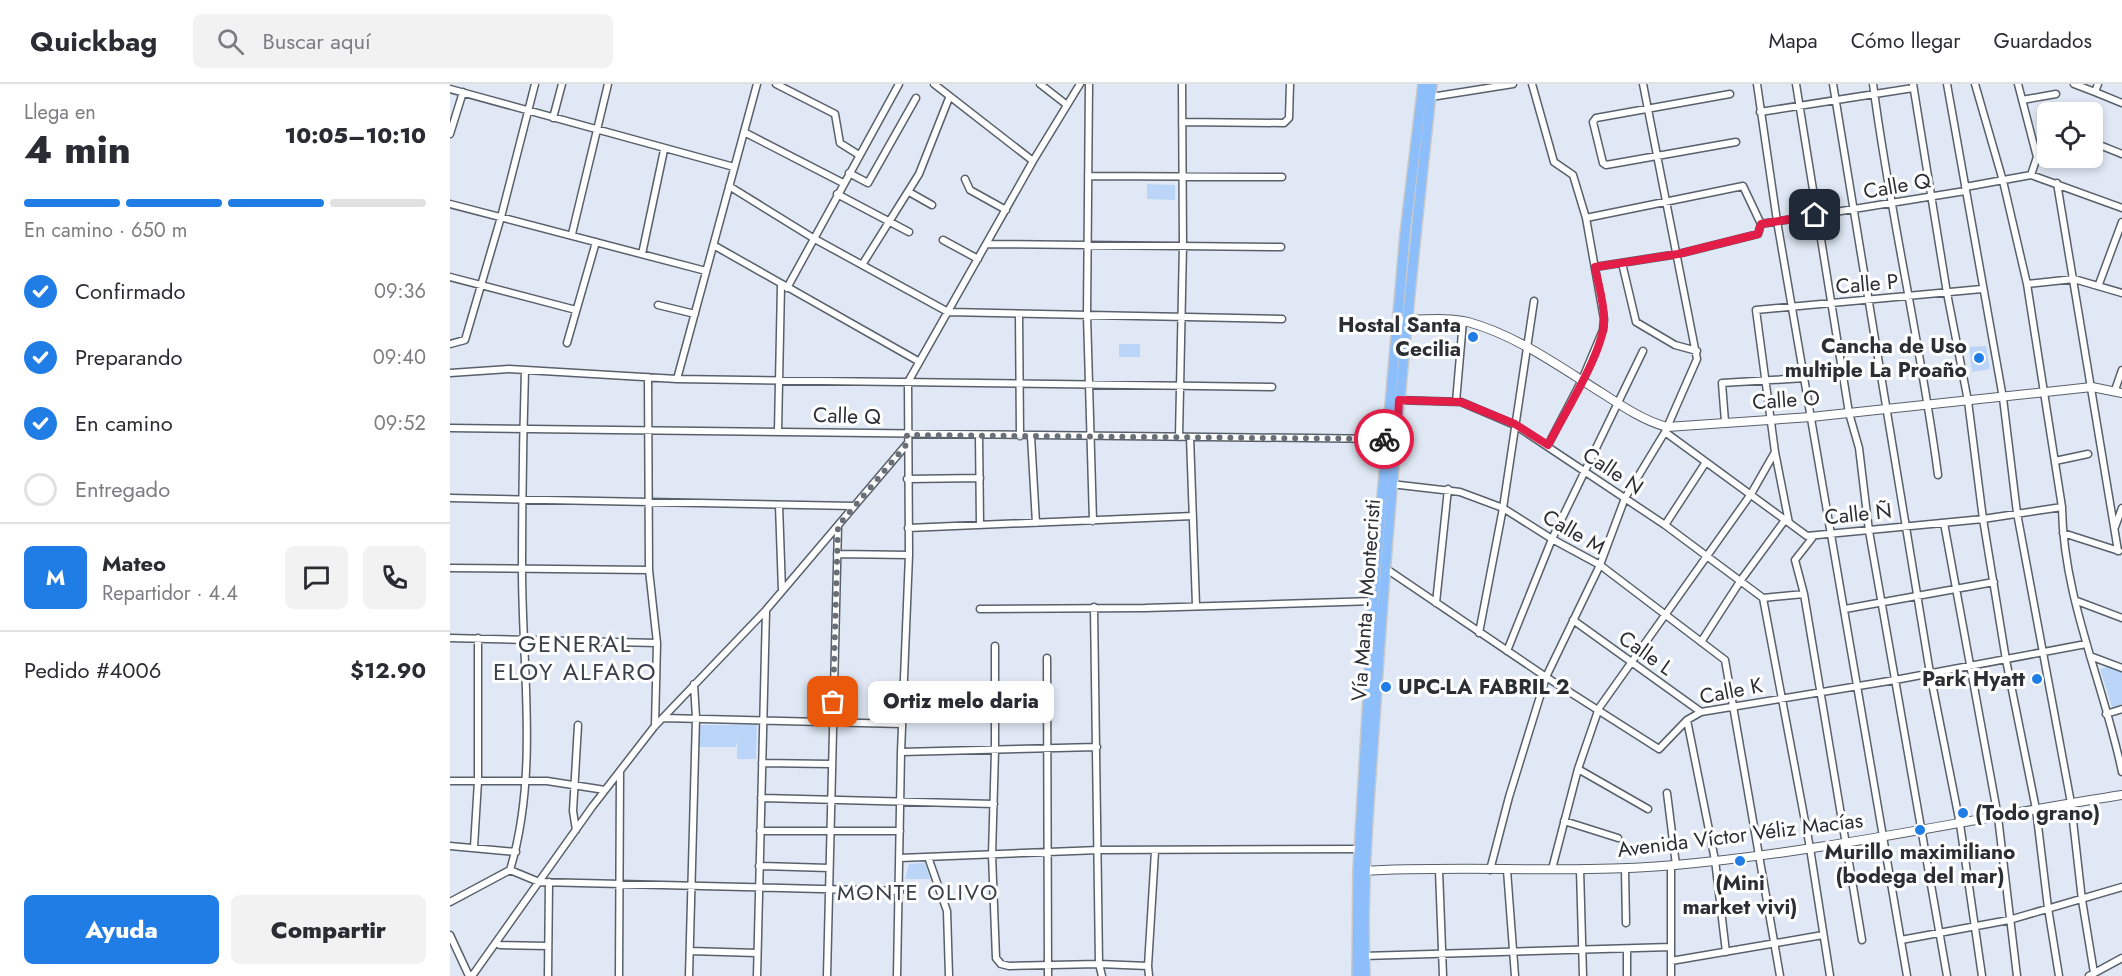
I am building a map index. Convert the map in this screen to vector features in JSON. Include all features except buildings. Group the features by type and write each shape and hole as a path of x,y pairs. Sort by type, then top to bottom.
{"main road":[{"name":"Vía Manta - Montecristi","path":"1357,976 1360,956 1363,849 1380,565 1389,483 1422,84"},
{"name":"Vía Manta - Montecristi","path":"1402,320 1432,84"},
{"name":"Vía Manta - Montecristi","path":"1360,956 1365,976"}],"street":[{"path":"450,344 462,343 465,340 501,217 535,84"},
{"path":"553,117 562,84"},
{"path":"572,234 608,84"},
{"path":"677,379 715,246 757,84"},
{"path":"776,84 835,114 840,143 859,155"},
{"path":"778,431 784,287 899,84"},
{"path":"934,84 949,98 1033,161"},
{"path":"1041,84 1067,105"},
{"path":"897,976 901,752 909,555 908,382 1033,161 1080,84"},
{"path":"1089,84 1087,315 1093,521"},
{"path":"1179,437 1183,245 1182,84"},
{"path":"1182,122 1284,123 1289,118 1290,84"},
{"path":"1431,97 1513,84"},
{"path":"1532,84 1554,162 1574,175 1586,218 1604,320 1604,330 1582,380 1548,445"},
{"path":"1490,870 1509,797 1546,677 1600,565 1625,498 1666,429 1697,359 1660,156 1644,84"},
{"path":"1757,84 1777,221 1794,307 1907,976"},
{"path":"1796,84 1815,215 1849,412 1859,448 1869,531 1947,976"},
{"path":"1833,84 1930,673 1960,824 1982,976"},
{"path":"1873,84 1907,297 1929,405 1938,475"},
{"path":"1947,84 2003,398 2017,513 2071,803 2091,975 2122,958"},
{"path":"1976,84 2003,182 2027,284 2062,507 2063,534 2086,644 2121,760 2122,772"},
{"path":"2018,84 2037,157 2031,175"},
{"path":"2074,84 2122,103"},
{"path":"2095,92 2098,84"},
{"path":"1760,112 1913,86 1947,292 1968,401 1983,519 2036,809 2048,908 2060,976"},
{"path":"450,89 664,150 734,166"},
{"path":"450,134 463,92"},
{"path":"1730,94 1596,118 1593,122 1603,163 1606,165 1736,142"},
{"path":"2022,100 2056,94"},
{"path":"849,173 868,183 916,98"},
{"path":"862,265 909,192 929,151 942,111 949,98"},
{"path":"744,132 843,183"},
{"path":"2103,146 2122,154"},
{"path":"642,254 664,150"},
{"path":"2003,182 2022,174 2031,175 2122,208"},
{"path":"1088,176 1282,177"},
{"path":"965,179 970,190 1006,210"},
{"name":"Calle Q","path":"1595,267 1678,254 1758,234 1761,224 1932,197 2003,182"},
{"path":"2057,183 2120,551 2063,534"},
{"path":"729,186 813,238 948,312 1282,319"},
{"path":"1586,218 1743,186 1761,224"},
{"path":"909,192 932,205"},
{"path":"837,194 909,232"},
{"path":"450,204 572,234 706,271"},
{"path":"2099,284 2122,222"},
{"path":"943,240 978,259"},
{"path":"567,343 596,242"},
{"path":"987,244 1281,247"},
{"path":"715,246 918,361"},
{"path":"1622,262 1636,322 1675,345 1696,351"},
{"path":"450,277 576,310"},
{"path":"2027,284 2074,279 2099,284 2122,293"},
{"name":"Calle P","path":"1765,380 1756,310 1982,289"},
{"path":"1479,633 1503,508 1534,301"},
{"path":"657,305 694,314"},
{"path":"1019,314 1020,436"},
{"name":"Calle Ñ","path":"1402,320 1463,321 1485,328 1528,348 1666,429 1803,535 1813,537 1983,519 2062,507"},
{"path":"1456,402 1463,321"},
{"path":"1507,651 1552,539 1643,351"},
{"path":"450,373 525,370 677,379 779,379 1179,388 1272,387"},
{"path":"450,902 510,870 520,835 525,781 525,639 522,571 525,370"},
{"path":"2119,391 2122,370"},
{"path":"648,377 649,570 657,643 654,727"},
{"path":"1725,422 1722,383 1805,378"},
{"path":"1701,642 1741,580 1787,522 1765,380"},
{"name":"Calle O","path":"1666,429 2045,394 2092,387 2119,391"},
{"name":"Calle N","path":"1395,400 1461,402 1515,424 1665,525 1763,598"},
{"name":"Calle Q","path":"450,428 1392,439"},
{"path":"979,435 980,525"},
{"path":"1031,436 1036,522"},
{"path":"1190,437 1196,605"},
{"path":"450,935 470,976 496,943 604,790 654,727 766,610 907,444"},
{"path":"1552,869 1578,769 1599,708 1751,494 1775,452"},
{"path":"2055,461 2088,454"},
{"path":"1665,525 1706,462"},
{"path":"907,479 980,477"},
{"name":"Calle M","path":"1389,483 1448,489 1503,508 1552,539 1600,565 1725,660 1733,705"},
{"path":"1436,603 1448,489"},
{"path":"450,498 854,506"},
{"path":"778,506 782,591"},
{"path":"2115,528 2122,508"},
{"path":"908,528 1193,516"},
{"path":"1944,523 1998,817 2009,920 2018,976"},
{"path":"827,976 838,526"},
{"path":"1813,537 1795,560 1804,594 1862,940"},
{"path":"837,554 909,555"},
{"name":"Calle K","path":"1380,565 1479,633 1546,677 1599,708 1659,749 1687,720 1701,712 1969,667 2086,644"},
{"path":"450,568 522,571 649,570"},
{"path":"1845,609 1994,582"},
{"path":"1804,594 1763,598 1810,848 1830,976"},
{"path":"980,609 1378,601"},
{"path":"2077,601 2122,618"},
{"path":"1094,607 1099,964 1102,976"},
{"path":"757,976 766,610"},
{"name":"Calle L","path":"1573,620 1701,712"},
{"path":"450,638 657,643"},
{"path":"474,847 478,781 478,638"},
{"path":"995,646 992,855 996,958 1001,964 1009,966 1099,964 1148,966"},
{"path":"2090,656 2122,668"},
{"path":"1047,657 1048,976"},
{"path":"689,976 696,718 694,684"},
{"path":"904,699 995,698"},
{"path":"1733,705 1780,976"},
{"path":"2106,714 2122,709"},
{"path":"663,718 902,724"},
{"path":"1687,720 1715,860 1726,952"},
{"path":"576,830 573,811 578,725"},
{"path":"901,752 1097,747"},
{"path":"762,763 831,764"},
{"path":"1578,769 1648,809"},
{"path":"619,976 620,771"},
{"path":"450,781 525,781 574,784 604,790"},
{"path":"1667,793 1673,865 1671,976"},
{"name":"Avenida Víctor Véliz Macías","path":"1362,871 1625,869 1673,865 1760,855 1922,831 2122,795"},
{"path":"761,798 994,804"},
{"path":"1564,821 1618,838"},
{"path":"760,831 900,831"},
{"path":"450,846 516,852"},
{"path":"900,858 1099,850 1363,849"},
{"path":"1149,976 1155,851"},
{"path":"928,857 947,911 949,976"},
{"path":"759,866 829,868"},
{"path":"1580,869 1583,976"},
{"path":"1625,869 1626,923"},
{"path":"510,870 539,882 900,891"},
{"path":"1439,870 1443,976"},
{"path":"1507,870 1515,976"},
{"path":"548,976 549,882"},
{"path":"1902,940 2009,920 2122,887"},
{"path":"1671,961 1823,935"},
{"path":"496,943 548,946"},
{"path":"1360,956 1671,947"},
{"path":"1627,949 1627,976"},
{"path":"690,951 757,953"}],"shaded area":[{"path":"1147,184 1175,185 1175,200 1147,199"},
{"path":"1119,344 1140,344 1140,357 1119,357"},
{"name":"Cancha de Uso multiple La Proaño","path":"1986,346 1990,369 1972,372 1969,347"},
{"path":"2110,666 2122,671 2122,704 2112,707 2100,669"},
{"path":"698,725 757,725 756,759 737,759 737,740 736,747 698,747"},
{"path":"925,863 930,879 905,879 909,864"}],"way so far":[{"path":"833,702 838,526 907,444 907,435 1384,439"}],"place":[{"name":"Hostal Santa Cecilia","path":"1473,337"},
{"name":"Cancha de Uso multiple La Proaño","path":"1979,358"},
{"name":"Park Hyatt","path":"2037,679"},
{"name":"UPC-LA FABRIL 2","path":"1386,687"},
{"name":"Ortiz melo daria","path":"833,702"},
{"name":"(Todo grano)","path":"1963,813"},
{"name":"Murillo maximiliano (bodega del mar)","path":"1920,830"},
{"name":"(Mini market vivi)","path":"1740,861"}],"district":[{"name":"GENERAL ELOY ALFARO","path":"575,657"},
{"name":"MONTE OLIVO","path":"918,892"}],"route":[{"path":"1384,439 1397,438 1399,400 1461,402 1515,424 1548,445 1582,380 1604,330 1595,267 1678,254 1758,234 1761,224 1815,215"}]}
